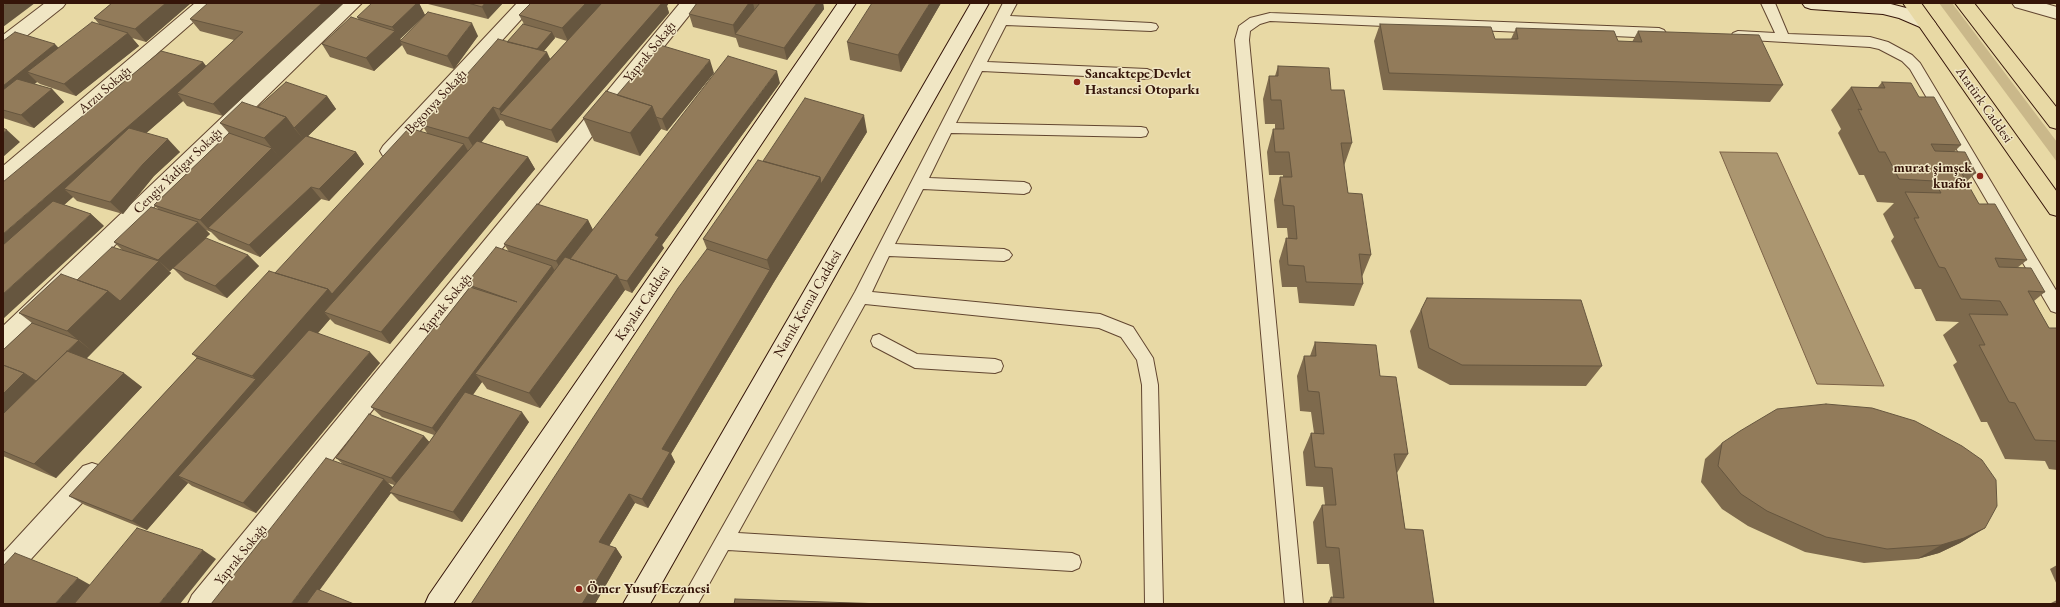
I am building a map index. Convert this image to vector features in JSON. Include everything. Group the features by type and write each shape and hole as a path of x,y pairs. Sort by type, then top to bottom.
{"main road":[{"name":"Atatürk Caddesi","path":"1912,3 2057,208"},
{"path":"1964,3 2057,122"}],"street":[{"path":"3,45 57,3"},
{"name":"Arzu Sokağı","path":"3,177 206,3"},
{"name":"Cengiz Yadigar Sokağı","path":"3,340 353,3"},
{"name":"Begonya Sokağı","path":"376,167 527,3"},
{"name":"Yaprak Sokağı","path":"201,604 690,3"},
{"name":"Kayalar Caddesi","path":"438,604 847,3"},
{"name":"Namık Kemal Caddesi","path":"636,604 980,3"},
{"path":"1811,3 1883,8 1904,13 1927,24"},
{"path":"2021,3 2057,14"},
{"path":"3,571 106,460"}],"lane":[{"path":"688,604 861,297 1010,3"},
{"path":"1768,3 1783,37"},
{"path":"1294,604 1242,40 1244,29 1255,20 1270,17 1672,33"},
{"path":"1002,20 1151,27"},
{"path":"1728,35 1870,42 1896,51 1916,66 2057,306"},
{"path":"978,66 1147,74"},
{"path":"947,128 1141,132"},
{"path":"918,184 1024,188"},
{"path":"885,250 1004,255"},
{"path":"861,297 1100,321 1127,332 1145,358 1150,385 1154,604"},
{"path":"879,341 915,361 995,366"},
{"path":"724,541 1072,562"}],"shaded area":[{"path":"1939,3 1952,3 2057,142 2057,162"},
{"path":"1720,152 1777,153 1884,386 1817,384"}],"building":[{"path":"112,3 166,3 135,29 94,18"},
{"path":"208,3 322,3 213,104 177,93 243,32 190,19"},
{"path":"372,3 417,3 392,27 357,17"},
{"path":"468,3 485,3 482,7"},
{"path":"531,3 586,3 562,28 519,15"},
{"path":"602,3 662,3 551,130 500,114"},
{"path":"697,3 749,3 733,25 689,14"},
{"path":"760,3 817,3 784,48 735,34"},
{"path":"872,3 930,3 898,55 847,42"},
{"path":"428,12 472,23 447,56 400,41"},
{"path":"351,17 395,31 366,58 322,44"},
{"path":"92,22 128,33 64,84 27,72"},
{"path":"523,24 552,32 537,49 507,42"},
{"path":"1380,24 1491,27 1495,39 1518,39 1516,28 1614,31 1618,41 1642,42 1638,31 1759,35 1783,85 1389,73"},
{"path":"15,32 55,44 3,86 3,41"},
{"path":"498,39 547,52 499,109 493,107 468,138 422,125"},
{"path":"660,45 710,60 662,119 656,117 652,106 617,95"},
{"path":"161,51 203,62 3,234 3,182"},
{"path":"728,56 777,71 655,235 659,237 627,281 619,279 617,275 570,259"},
{"path":"1278,66 1329,68 1331,90 1344,90 1352,143 1341,143 1348,193 1362,194 1371,255 1359,254 1363,284 1306,282 1304,266 1288,265 1286,238 1297,239 1294,206 1283,205 1280,177 1292,177 1289,152 1275,152 1273,129 1284,129 1281,100 1271,100 1269,76 1278,76"},
{"path":"17,79 52,89 21,115 3,110 3,90"},
{"path":"286,82 327,96 294,128 286,117 258,107"},
{"path":"1882,82 1911,83 1919,97 1934,97 1961,145 1931,144 1935,151 1965,152 1976,173 1961,172 1979,204 1995,204 2027,260 1995,258 1999,267 2031,268 2045,292 2028,291 2049,328 2057,328 2057,441 2035,440 2015,403 2009,402 1979,345 1985,345 1969,314 2008,315 2000,301 1961,299 1945,268 1939,267 1914,218 1919,218 1905,192 1941,193 1934,181 1899,179 1885,152 1879,152 1858,109 1862,110 1851,87 1885,88"},
{"path":"606,91 652,106 630,133 583,118"},
{"path":"805,98 864,115 821,184 820,177 763,161"},
{"path":"242,102 286,117 264,138 220,123"},
{"path":"129,128 168,139 143,164 110,202 64,189"},
{"path":"409,128 464,144 332,294 328,289 275,273"},
{"path":"229,133 272,148 200,220 154,205"},
{"path":"306,136 356,152 319,189 311,187 249,245 208,228"},
{"path":"477,141 528,157 381,332 324,312"},
{"path":"758,160 820,177 767,260 703,239"},
{"path":"53,201 91,214 3,294 3,245"},
{"path":"537,204 588,220 556,261 504,244"},
{"path":"151,207 198,222 158,260 114,242"},
{"path":"206,238 248,255 215,286 173,268"},
{"path":"112,247 159,261 120,301 108,291 77,280"},
{"path":"496,247 552,266 432,428 371,407 437,324 440,325 470,287 517,302 466,284"},
{"path":"707,249 770,270 662,449 670,452 642,499 629,494 599,542 616,548 582,604 471,604 678,288"},
{"path":"565,257 617,275 529,393 475,374"},
{"path":"269,271 328,289 252,376 192,354"},
{"path":"61,274 108,291 67,331 19,313"},
{"path":"1427,298 1581,300 1602,366 1462,365 1429,348 1421,310"},
{"path":"32,323 79,340 36,381 24,373 3,365 3,350"},
{"path":"309,330 370,352 243,503 178,476"},
{"path":"1315,342 1376,345 1380,376 1396,377 1408,454 1394,454 1405,529 1423,530 1434,604 1331,604 1331,597 1344,598 1339,548 1326,547 1322,505 1336,505 1332,468 1315,467 1311,433 1324,434 1319,392 1308,391 1304,356 1316,356"},
{"path":"67,351 124,373 34,464 3,451 3,414"},
{"path":"197,358 256,379 132,521 69,496"},
{"path":"3,365 24,373 3,394"},
{"path":"465,392 522,412 453,512 389,492 428,444"},
{"path":"1826,404 1872,408 1915,421 1962,446 1982,460 1996,480 1997,506 1985,528 1964,538 1941,545 1887,549 1826,537 1767,511 1741,494 1718,466 1722,443 1777,409"},
{"path":"369,414 424,436 391,478 336,458"},
{"path":"326,458 384,479 291,604 211,604"},
{"path":"137,528 203,550 159,604 74,604"},
{"path":"15,553 78,578 55,604 3,604 3,566"},
{"path":"317,589 354,604 306,604"},
{"path":"735,599 884,604 734,604"}],"place":[{"name":"Sancaktepe Devlet Hastanesi Otoparkı","path":"1077,82"},
{"name":"murat şimşek kuaför","path":"1980,176"},
{"name":"Ömer Yusuf Eczanesi","path":"579,589"}]}
